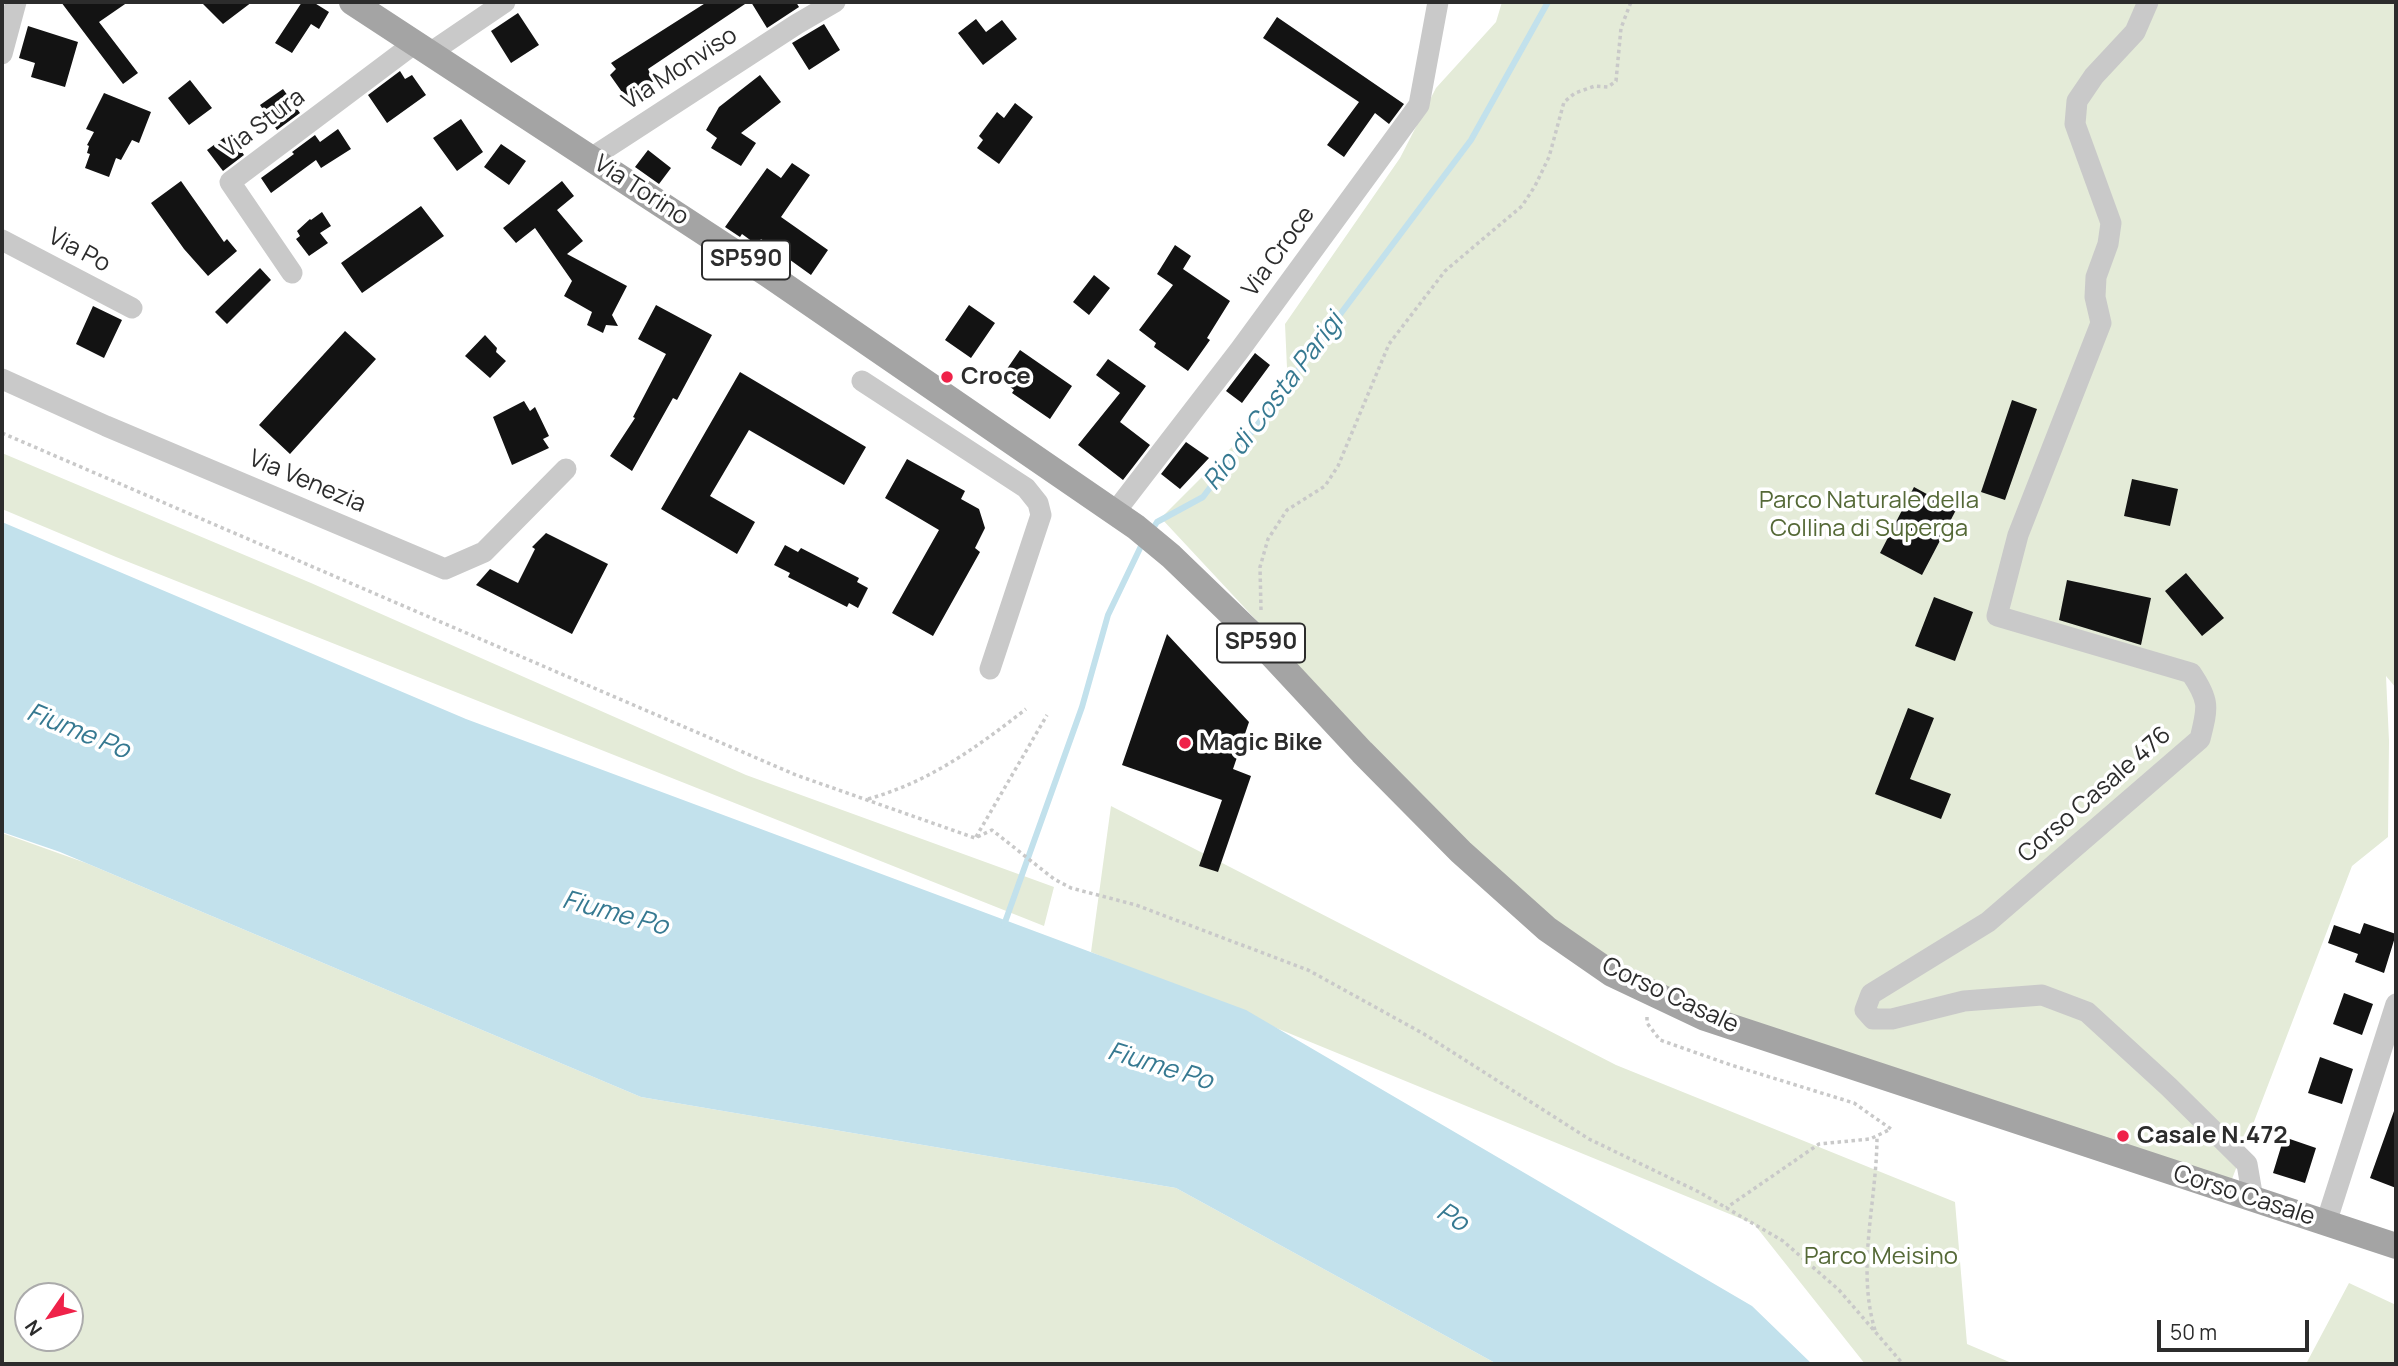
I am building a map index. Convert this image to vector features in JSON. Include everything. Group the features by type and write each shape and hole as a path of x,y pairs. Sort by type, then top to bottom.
{"main road":[{"name":"Via Torino","path":"352,2 769,275 1134,526"},
{"name":"Corso Casale","path":"1134,526 1254,636 1362,752 1461,852 1547,929 1612,974 1705,1018 2396,1246"}],"street":[{"path":"2,54 16,2"},
{"path":"422,48 505,2"},
{"name":"Via Monviso","path":"591,158 835,2"},
{"name":"Via Croce","path":"1134,526 1239,351 1419,105 1438,2"},
{"name":"Corso Casale 476","path":"2148,2 2135,32 2094,75 2077,101 2075,124 2110,223 2108,244 2096,277 2095,297 2101,323 2018,535 1997,616 2191,673 2203,691 2207,710 2200,739 1988,922 1871,994 1865,1010 1873,1019 1892,1019 1964,1001 2042,995 2087,1012 2169,1087 2246,1164 2253,1199"},
{"name":"Via Stura","path":"292,273 230,182 422,48"},
{"name":"Via Po","path":"2,240 132,308"},
{"name":"Via Venezia","path":"2,379 445,569 484,552 566,469"},
{"path":"862,381 1026,488 1038,503 1041,515 1030,563 990,668"},
{"path":"926,422 943,395"},
{"name":"Corso Casale","path":"2326,1223 2396,1004"}],"path":[{"path":"1254,636 1261,610 1260,567 1268,539 1287,510 1325,486 1338,466 1389,344 1445,271 1522,206 1549,157 1564,102 1575,93 1595,86 1608,87 1616,81 1621,28 1631,2"},
{"path":"2,433 796,775 975,838 992,830 1054,879 1071,888 1136,905 1308,970 1424,1034 1589,1139 1699,1192 1783,1241 1839,1290 1903,1364"},
{"path":"866,799 899,790 972,751 1026,709"},
{"path":"975,838 1046,715"},
{"path":"1648,991 1647,1023 1660,1040 1731,1066 1854,1103 1891,1129 1870,1139 1819,1144 1726,1208"},
{"path":"1875,1332 1866,1283 1877,1171 1877,1136"}],"green space":[{"name":"Parco Naturale della Collina di Superga","path":"1502,2 2396,2 2396,688 2386,676 2389,741 2388,837 2352,866 2232,1179 1710,1011 1617,965 1547,915 1472,846 1395,769 1161,518 1265,414 1287,368 1285,324 1400,158 1436,88 1496,22"},
{"path":"2,453 311,583 746,775 1054,887 1044,926 116,557 2,509"},
{"name":"Parco Meisino","path":"1111,806 1616,1065 1955,1202 1967,1344 2014,1364 1865,1364 1754,1224 1091,952"},
{"path":"2,833 86,863 641,1097 1176,1188 1497,1364 2,1364"},
{"path":"2349,1283 2396,1305 2396,1364 2306,1364"}],"water":[{"path":"2,522 466,719 1246,1010 1752,1306 1812,1364 1497,1364 1176,1188 641,1097 60,852 2,832"}],"building":[{"path":"61,2 128,2 99,22 138,73 123,84"},
{"path":"201,2 252,2 223,24"},
{"path":"302,2 313,2 329,12 319,29 311,24 292,53 275,43"},
{"path":"707,2 748,2 648,69 654,81 627,99 610,75 616,69 611,63"},
{"path":"751,2 796,2 799,7 767,28"},
{"path":"518,13 539,45 511,63 491,31"},
{"path":"1277,17 1404,104 1389,124 1375,113 1344,157 1327,145 1359,102 1263,38"},
{"path":"976,19 986,32 1002,20 1017,39 983,65 958,33"},
{"path":"824,24 840,50 809,70 792,43"},
{"path":"28,26 78,42 65,87 31,77 35,63 19,58"},
{"path":"400,71 405,79 412,75 426,95 387,123 368,95"},
{"path":"760,75 781,102 741,133 756,143 741,166 711,148 717,138 706,130 719,107"},
{"path":"190,80 212,108 189,125 168,98"},
{"path":"283,89 300,113 277,130 260,105"},
{"path":"104,93 151,112 139,143 132,140 121,160 116,158 109,177 85,168 90,154 87,153 87,145 94,132 86,129"},
{"path":"1015,103 1033,117 999,164 977,148 983,140 979,136 997,112 1004,118"},
{"path":"461,119 483,152 457,171 433,138"},
{"path":"338,129 351,149 321,168 316,160 271,193 261,178 315,135 320,142"},
{"path":"229,134 244,155 223,171 207,150"},
{"path":"501,144 526,161 509,185 484,167"},
{"path":"648,150 671,168 659,184 635,167"},
{"path":"792,163 810,175 781,217 828,250 811,275 761,239 757,245 742,234 740,237 725,227 767,168 781,178"},
{"path":"181,181 224,242 227,239 237,251 208,276 184,249 151,203"},
{"path":"562,181 574,196 557,210 583,241 567,254 627,286 612,315 618,326 606,325 603,333 587,325 592,312 564,296 572,281 535,228 516,243 503,228"},
{"path":"421,206 444,236 362,293 341,263"},
{"path":"322,212 331,226 320,233 328,243 309,256 296,239 300,236 297,231"},
{"path":"1175,245 1191,256 1183,269 1230,301 1207,338 1210,340 1188,371 1154,347 1156,343 1139,330 1173,285 1157,274"},
{"path":"260,268 271,280 227,324 215,312"},
{"path":"1094,275 1110,288 1089,315 1073,302"},
{"path":"656,305 712,335 677,400 673,398 632,471 610,456 635,418 633,417 666,354 638,339"},
{"path":"969,305 995,323 971,358 945,340"},
{"path":"93,306 122,320 104,358 76,344"},
{"path":"345,331 376,359 290,454 259,425"},
{"path":"485,335 497,348 496,352 506,361 490,378 465,356"},
{"path":"1020,350 1072,386 1050,419 1012,393 1014,390 1000,379"},
{"path":"1255,353 1270,365 1242,403 1226,391"},
{"path":"1108,359 1146,386 1120,422 1150,445 1123,480 1078,445 1120,393 1096,375"},
{"path":"740,372 866,447 844,485 749,430 710,496 755,522 737,554 661,509"},
{"path":"2012,400 2037,409 2005,500 1981,492"},
{"path":"524,401 530,411 535,407 549,436 543,439 549,448 512,465 493,417"},
{"path":"1186,442 1209,458 1180,489 1161,474"},
{"path":"907,459 965,491 961,499 979,509 985,528 975,548 980,552 933,636 892,613 939,530 885,498"},
{"path":"2132,479 2178,489 2170,526 2124,516"},
{"path":"1914,487 1956,510 1922,575 1880,553"},
{"path":"546,533 608,564 572,634 476,585 490,569 518,583 535,549 532,547"},
{"path":"785,545 798,552 801,548 859,578 857,582 868,588 858,608 849,603 847,607 788,577 790,573 774,565"},
{"path":"2186,573 2224,618 2202,636 2165,591"},
{"path":"2067,580 2151,598 2141,645 2059,620"},
{"path":"1934,597 1973,612 1955,661 1915,646"},
{"name":"Magic Bike","path":"1167,634 1249,722 1233,769 1251,776 1218,872 1199,866 1222,800 1122,765"},
{"path":"1908,708 1934,718 1910,779 1951,794 1941,819 1875,794"},
{"path":"2364,923 2396,934 2384,973 2355,962 2358,954 2328,943 2334,925 2360,934"},
{"path":"2344,993 2373,1004 2362,1035 2333,1024"},
{"path":"2320,1057 2353,1069 2342,1104 2308,1093"},
{"path":"2396,1111 2396,1188 2370,1178"},
{"path":"2284,1137 2316,1148 2305,1183 2273,1173"}],"waterway":[{"name":"Rio di Costa Parigi","path":"1152,530 1157,522 1203,497 1471,140 1548,2"},
{"name":"Rio di Costa Parigi","path":"1004,925 1082,707 1108,615 1143,542"}],"place":[{"name":"Croce","path":"947,377"},
{"name":"Magic Bike","path":"1185,743"},
{"name":"Casale N.472","path":"2123,1136"}],"water label":[{"name":"Fiume Po","path":"78,732"},
{"name":"Fiume Po","path":"615,914"},
{"name":"Fiume Po","path":"1160,1067"},
{"name":"Po","path":"1452,1218"}]}
